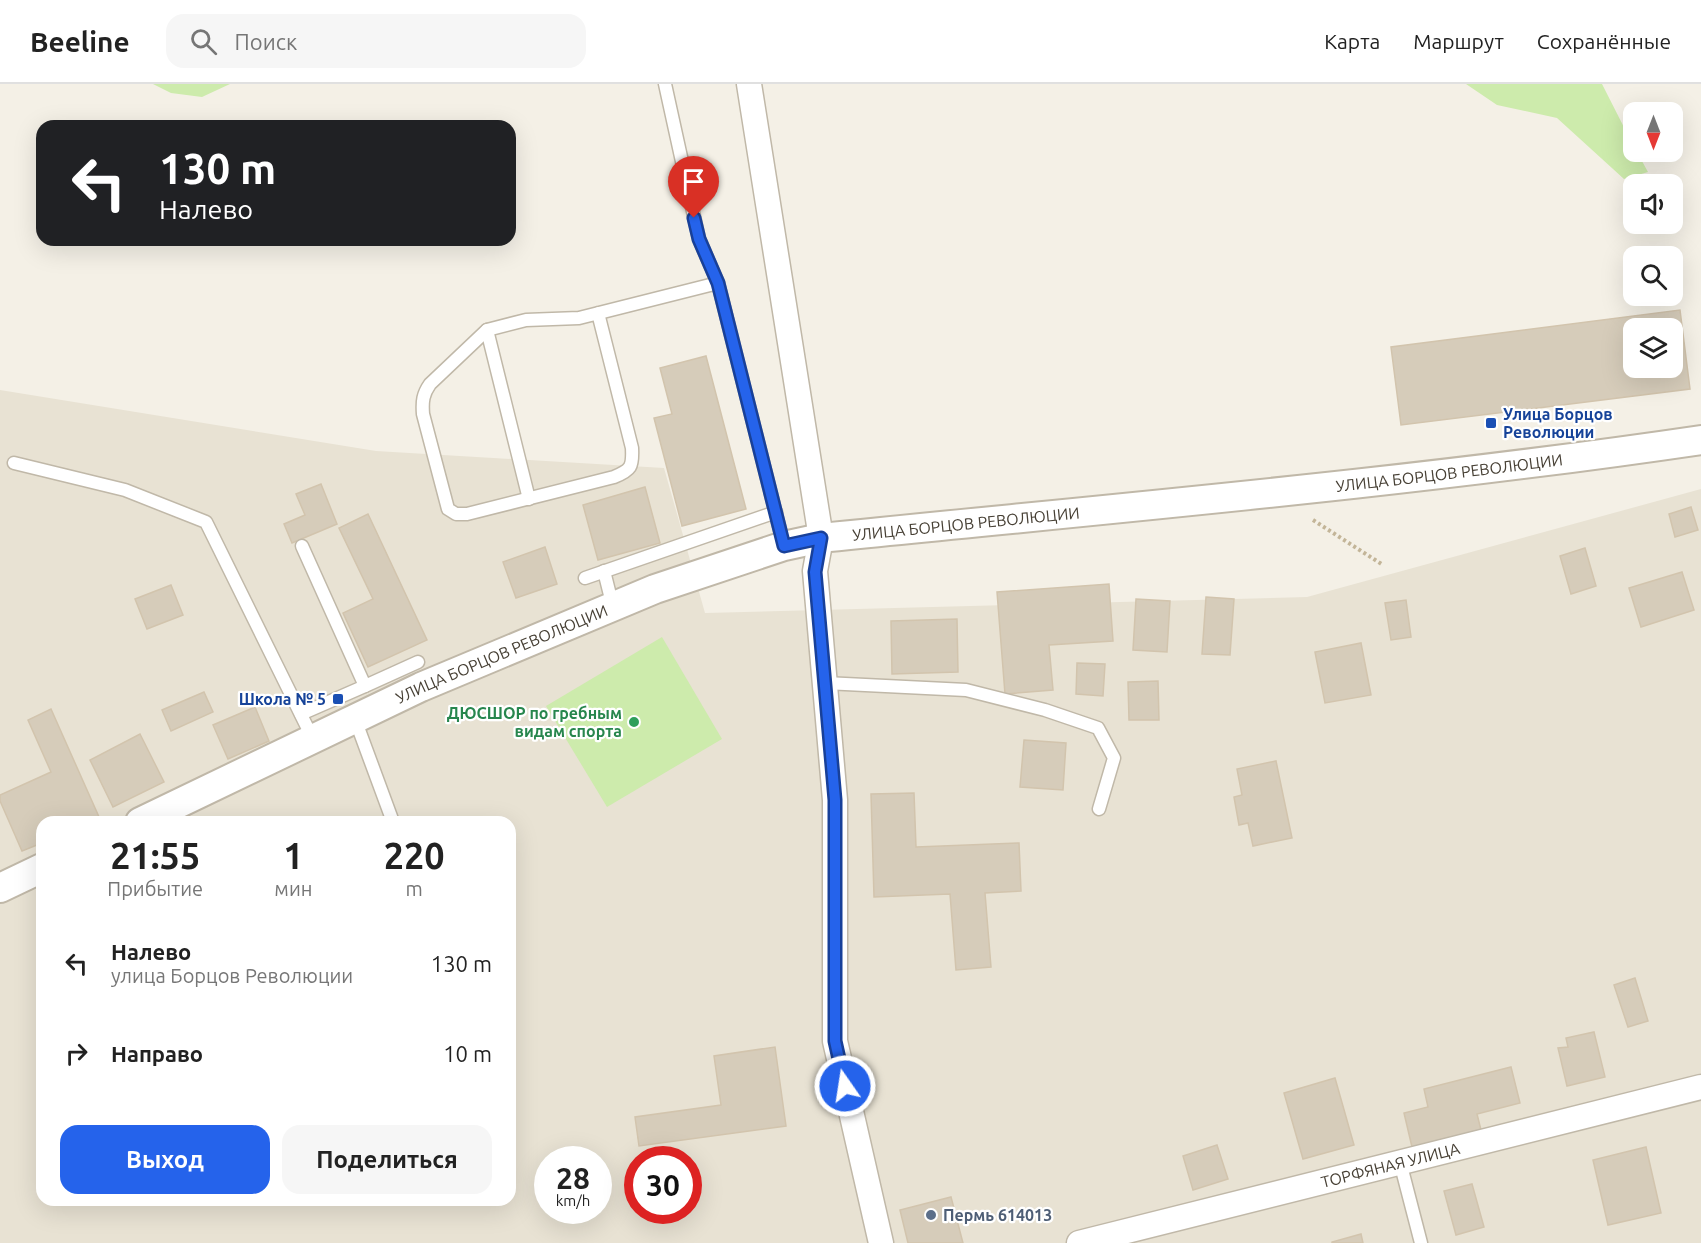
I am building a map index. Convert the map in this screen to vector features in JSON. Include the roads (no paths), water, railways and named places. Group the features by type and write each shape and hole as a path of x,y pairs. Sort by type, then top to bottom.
{"street":[{"path":"749,84 821,538 815,572 835,800 835,1041 881,1243"},
{"name":"УЛИЦА БОРЦОВ РЕВОЛЮЦИИ","path":"153,816 421,687 655,589 784,546 821,538 1341,485 1600,455 1701,440"},
{"path":"0,888 36,871"},
{"name":"ТОРФЯНАЯ УЛИЦА","path":"1079,1243 1701,1087"}],"lane":[{"path":"664,84 699,239 718,283 784,546"},
{"path":"598,313 632,448 633,461 628,471 614,477 467,514 456,514 448,509 423,414 422,402 424,393 430,384 487,330 526,320 579,318 598,313 718,283"},
{"path":"487,330 529,499"},
{"path":"14,463 125,490 206,522 313,740"},
{"path":"585,578 776,512"},
{"path":"302,546 365,686"},
{"path":"604,571 613,607"},
{"path":"301,714 418,662"},
{"path":"825,684 966,690 1045,710 1098,728 1114,758 1099,810"},
{"path":"355,719 391,816"},
{"path":"1400,1162 1421,1243"}],"place":[{"name":"Улица Борцов Революции","path":"1491,423"},
{"name":"Школа № 5","path":"338,699"},
{"name":"ДЮСШОР по гребным видам спорта","path":"634,722"},
{"name":"Пермь 614013","path":"931,1215"}]}
